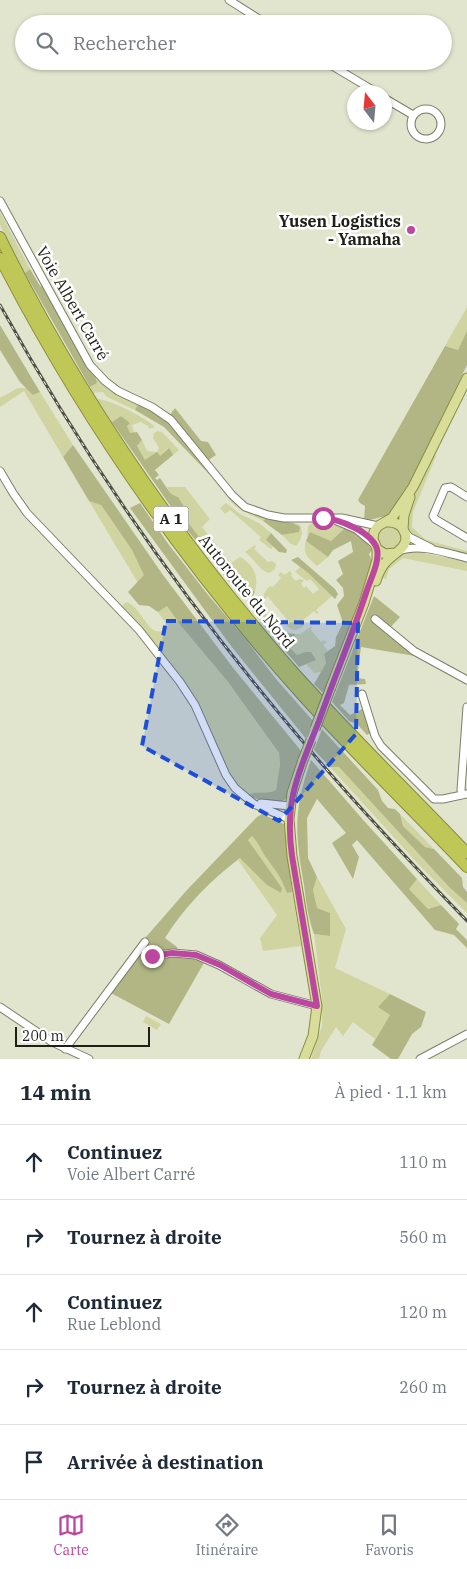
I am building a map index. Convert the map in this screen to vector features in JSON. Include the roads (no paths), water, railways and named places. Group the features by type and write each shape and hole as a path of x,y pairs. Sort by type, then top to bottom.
{"highway":[{"name":"Autoroute du Nord","path":"0,237 77,377 131,462 183,536 288,666 467,853"},
{"name":"Autoroute du Nord","path":"0,258 50,350 82,402 135,484 189,558 232,613 301,694 467,867"},
{"path":"386,770 467,848"},
{"path":"436,835 467,873"}],"main road":[{"path":"388,522 413,487 467,378"},
{"path":"364,603 370,595 382,567 405,543 404,514 413,487"},
{"path":"304,1059 313,1036 317,1006 289,839 290,806 303,760 364,603 377,560 374,532 378,526 388,522 395,522 404,531"},
{"path":"375,546 385,554 397,552"}],"street":[{"path":"229,0 253,15"},
{"path":"341,70 365,85"},
{"path":"392,103 413,115"},
{"path":"424,108 433,110 440,117 441,127 439,131 427,139 414,134 411,126 413,115 424,108"},
{"name":"Voie Albert Carré","path":"0,201 86,359 105,381 118,391 152,407 171,420 226,488 246,507 268,515 284,518 350,519 367,525 378,526"},
{"path":"0,471 32,519 139,630 180,682 195,705 226,775 240,793 251,802 289,819"},
{"path":"467,497 451,487 445,488 432,516 467,538"},
{"name":"Voie Albert Carré","path":"332,519 356,529 375,546"},
{"path":"404,531 409,537 433,550"},
{"path":"397,552 407,548 433,550 467,558"},
{"path":"375,619 414,651 467,680"},
{"path":"362,694 380,746 436,800 464,795 461,790 467,707"},
{"path":"251,802 290,806"},
{"path":"65,1049 144,942"},
{"path":"152,956 184,953 201,957 220,965 271,994 317,1006"},
{"path":"0,1007 65,1049 89,1059"},
{"path":"420,1059 467,1034"}],"railway":[{"path":"0,305 33,363 104,477 141,532 220,640 261,692 344,789 467,921"}],"place":[{"name":"Yusen Logistics - Yamaha","path":"411,230"}]}
